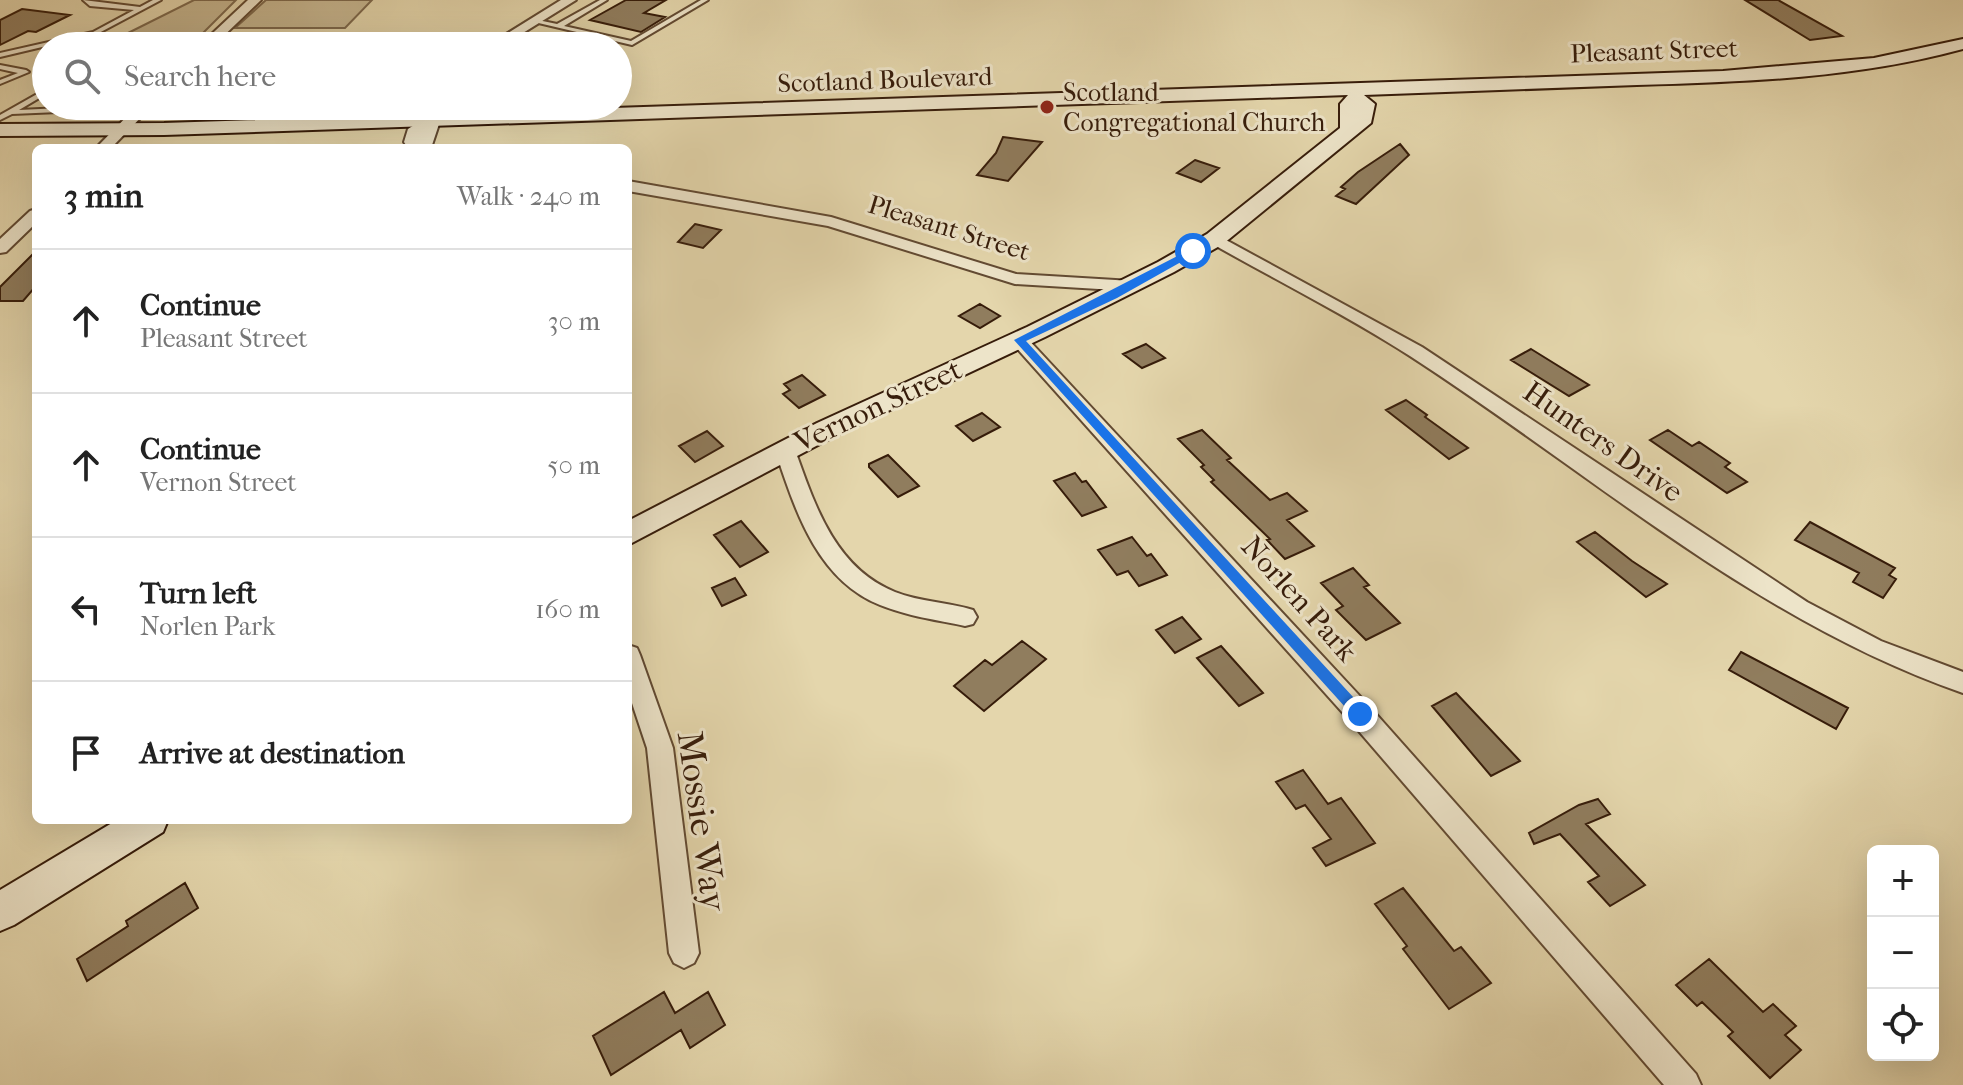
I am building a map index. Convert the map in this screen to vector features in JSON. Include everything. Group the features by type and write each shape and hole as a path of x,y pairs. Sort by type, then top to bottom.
{"main road":[{"name":"Pleasant Street","path":"1355,94 1832,69 1920,57 1963,44"},
{"name":"Scotland Boulevard","path":"632,107 1355,94"},
{"path":"1132,286 1215,239 1359,123 1366,114 1365,104 1355,94"},
{"path":"0,130 121,130 280,125 335,120"},
{"name":"Vernon Street","path":"632,532 785,450 1132,286"},
{"path":"0,912 143,824"}],"street":[{"path":"220,32 255,0"},
{"path":"515,32 570,0"},
{"path":"107,144 132,120"},
{"name":"Pleasant Street","path":"632,187 819,219 1015,279 1132,286"},
{"path":"0,248 32,218"},
{"name":"Hunters Drive","path":"1215,239 1415,351 1799,608 1873,648 1963,683"},
{"name":"Norlen Park","path":"1019,340 1360,714 1685,1085"},
{"path":"785,450 824,547 847,575 885,597 965,617"},
{"name":"Mossie Way","path":"632,667 660,748 684,953"}],"lane":[{"path":"86,0 90,4 140,9"},
{"path":"114,6 126,0"},
{"path":"97,32 158,0"},
{"path":"559,26 604,0"},
{"path":"632,43 705,0"},
{"path":"533,21 585,32"},
{"path":"0,55 32,48"},
{"path":"0,67 26,72 0,82"},
{"path":"0,118 32,100"},
{"path":"14,112 32,111"},
{"path":"280,125 284,120"}],"shaded area":[{"path":"194,0 236,0 204,32 130,32"},
{"path":"266,0 372,0 345,28 235,28"}],"building":[{"path":"626,0 666,0 644,13 665,17 641,32 590,20"},
{"path":"1745,0 1778,0 1842,36 1810,40"},
{"path":"22,9 70,15 0,45 0,20"},
{"path":"1003,137 1042,142 1008,181 977,175 996,153"},
{"path":"1400,144 1409,155 1356,204 1336,196 1358,172"},
{"path":"1195,160 1219,168 1201,182 1177,173"},
{"path":"695,224 721,230 703,248 678,242"},
{"path":"32,255 32,291 23,301 0,301 0,287"},
{"path":"980,304 1000,316 980,328 959,316"},
{"path":"1146,344 1165,358 1142,368 1123,354"},
{"path":"1531,349 1589,385 1569,396 1511,360"},
{"path":"802,375 825,395 799,408 783,394 790,390 784,384"},
{"path":"1406,400 1468,448 1449,459 1386,410"},
{"path":"982,413 1000,427 973,441 956,426"},
{"path":"1202,430 1231,458 1227,460 1270,500 1287,493 1307,511 1287,520 1314,546 1285,559 1267,540 1270,539 1211,482 1214,480 1201,467 1204,465 1178,439"},
{"path":"1668,430 1692,446 1699,442 1730,463 1725,467 1747,482 1727,493 1650,440"},
{"path":"707,431 723,446 695,462 679,446"},
{"path":"888,455 919,486 898,497 869,467 869,464"},
{"path":"1075,473 1082,482 1086,481 1106,507 1082,516 1054,481"},
{"path":"741,521 768,552 740,567 714,535"},
{"path":"1810,522 1895,568 1889,575 1896,579 1883,598 1853,582 1859,573 1795,540"},
{"path":"1595,532 1667,584 1646,597 1577,542"},
{"path":"1132,537 1147,556 1151,554 1167,575 1139,586 1128,571 1117,575 1098,550"},
{"path":"1353,568 1369,585 1364,587 1400,623 1366,640 1336,610 1343,606 1321,583"},
{"path":"735,578 746,595 722,606 712,588"},
{"path":"1182,617 1201,639 1175,653 1156,630"},
{"path":"1022,641 1046,659 984,711 954,686 985,660 992,665"},
{"path":"1221,646 1263,693 1239,706 1197,658"},
{"path":"1741,652 1848,708 1836,729 1729,670"},
{"path":"1456,693 1520,761 1491,776 1432,706"},
{"path":"1303,770 1328,804 1341,798 1375,843 1326,866 1313,848 1331,839 1305,805 1296,809 1276,782"},
{"path":"1598,799 1610,814 1586,824 1645,885 1610,906 1588,882 1599,876 1560,834 1534,844 1529,833 1579,805"},
{"path":"185,883 198,908 87,981 77,959 128,926 126,921"},
{"path":"1403,888 1454,951 1461,947 1491,983 1449,1009 1403,949 1407,946 1375,904"},
{"path":"1709,959 1763,1012 1773,1004 1796,1026 1785,1035 1801,1050 1770,1078 1728,1036 1733,1032 1702,1002 1697,1006 1676,985"},
{"path":"664,992 675,1013 708,992 725,1025 690,1048 681,1030 611,1075 593,1036"}],"place":[{"name":"Scotland Congregational Church","path":"1047,107"}],"route":[{"path":"1193,251 1113,295 1019,340 1360,714"}]}
